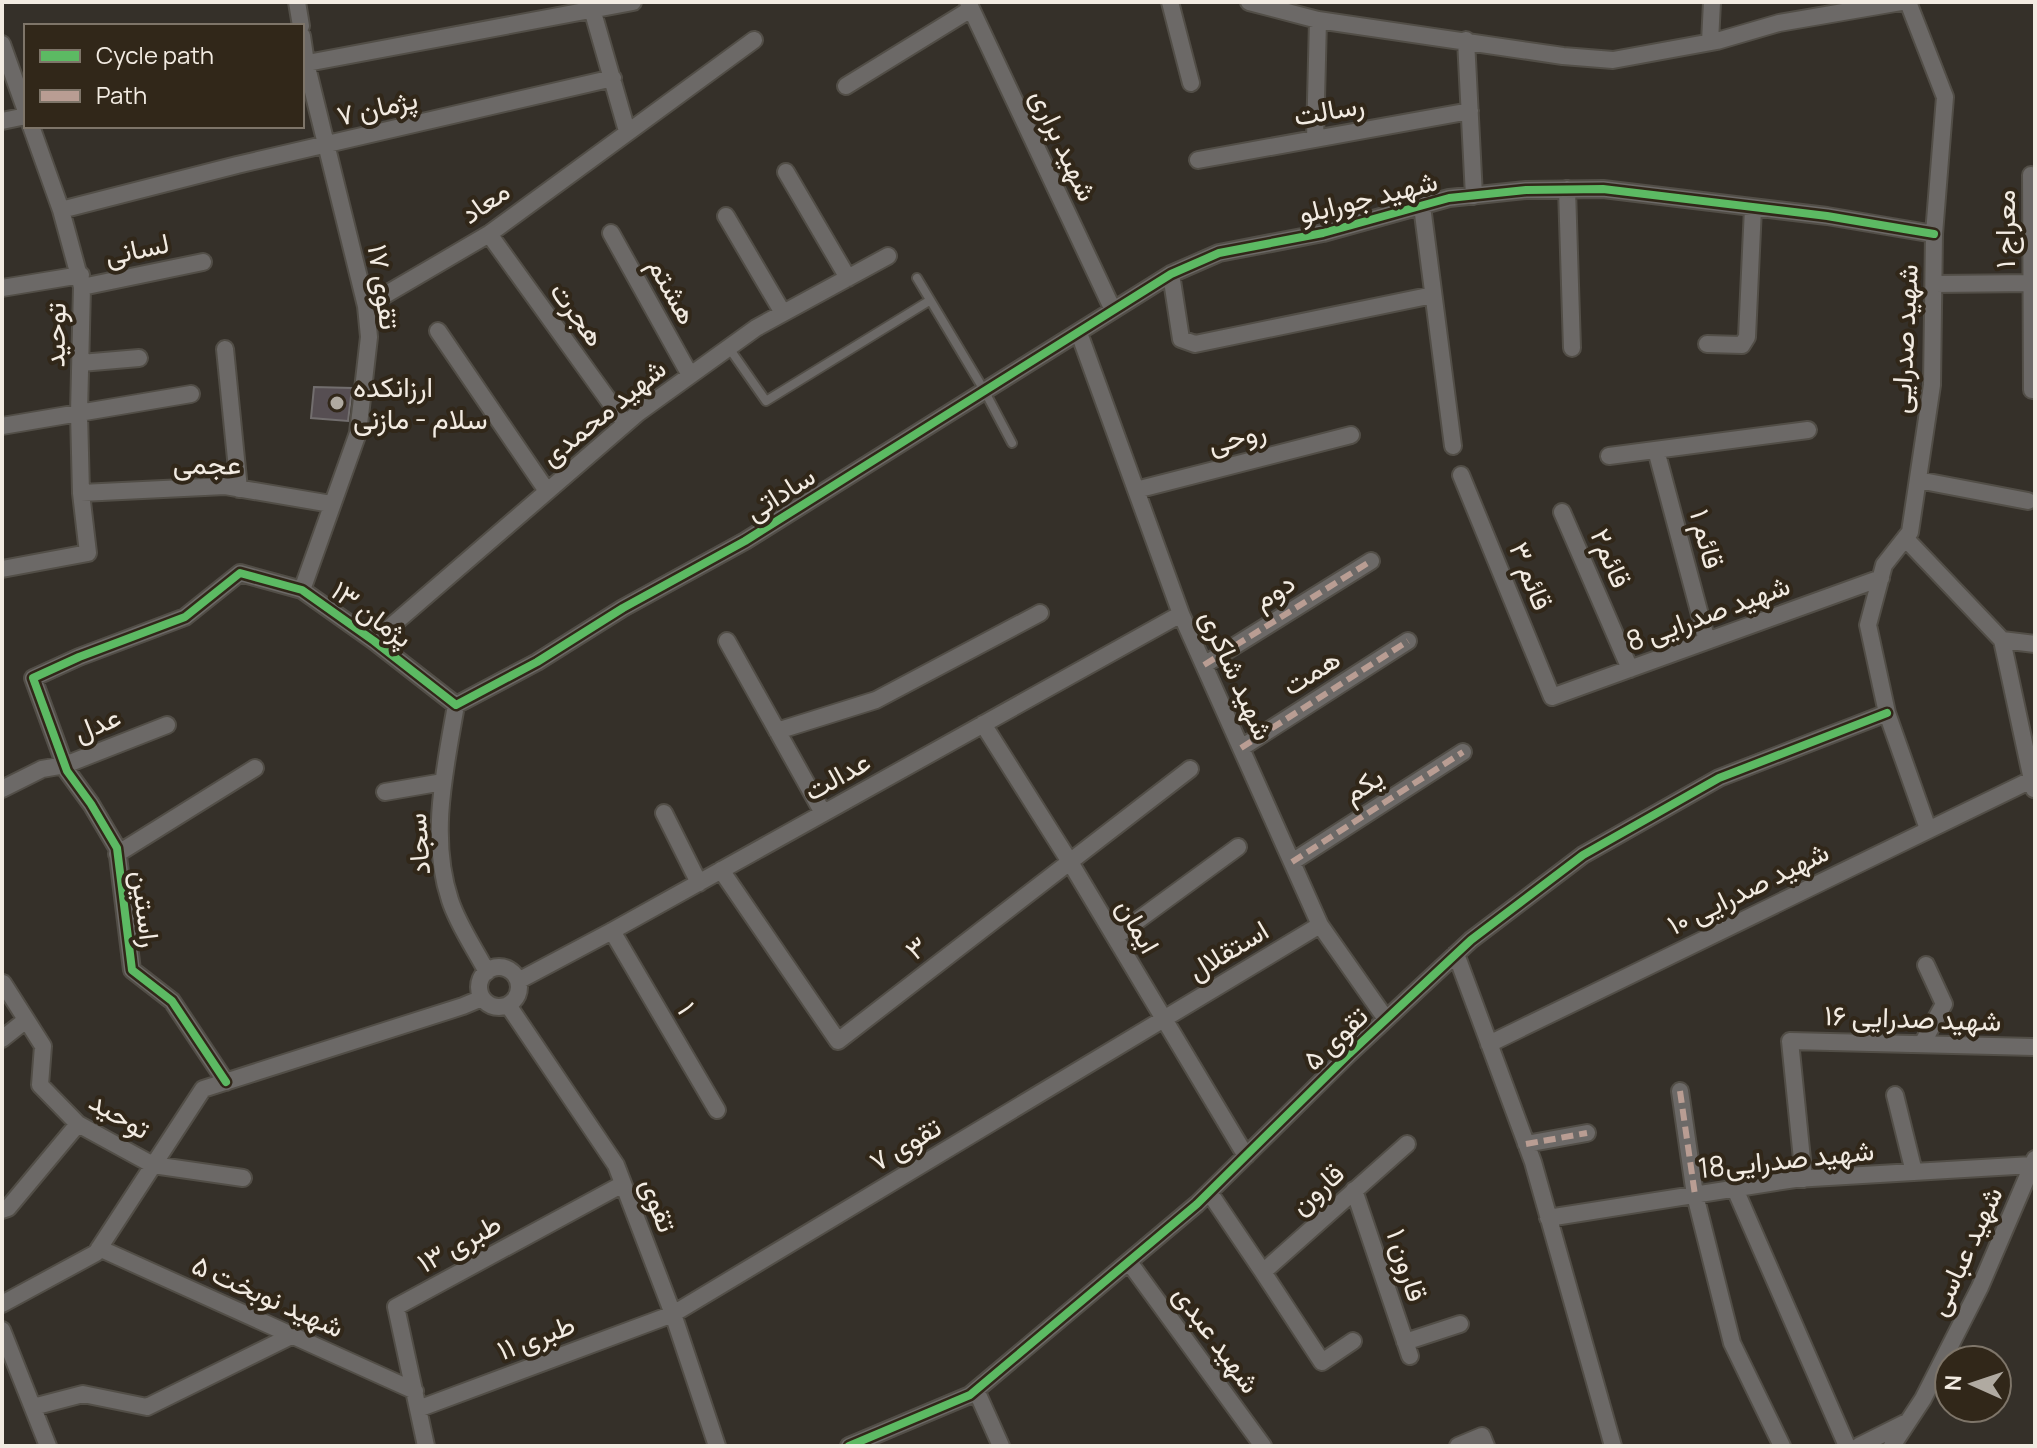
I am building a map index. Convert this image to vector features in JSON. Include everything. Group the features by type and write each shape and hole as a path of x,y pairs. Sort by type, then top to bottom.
{"street":[{"path":"297,2 301,24"},
{"path":"304,64 591,6 633,2"},
{"path":"1170,2 1191,83"},
{"path":"1249,2 1318,20 1563,56 1613,60 1710,42 1779,23 1901,2"},
{"path":"1710,42 1712,2"},
{"name":"شهید صدرایی","path":"1908,2 1945,97 1934,234 1932,385 1910,532 1884,565 1868,625 1887,713 1928,829"},
{"path":"591,6 627,131"},
{"path":"846,86 970,6"},
{"name":"شهید براری","path":"970,6 1113,310"},
{"path":"1315,139 1318,20"},
{"name":"معاد","path":"366,306 489,234 754,40"},
{"path":"1466,40 1474,196"},
{"path":"2,44 24,108"},
{"name":"تقوی ۱۷","path":"302,590 358,433 369,337 366,306 304,64"},
{"name":"پژمان ۷","path":"61,210 237,165 613,78"},
{"name":"رسالت","path":"1198,160 1470,111"},
{"path":"2,121 24,115"},
{"name":"توحید","path":"2,569 88,553 81,493 81,281 61,210 32,128"},
{"path":"786,172 848,278"},
{"name":"معراج ۱","path":"2031,175 2032,390"},
{"path":"1567,189 1572,348"},
{"name":"شهید جورابلو","path":"1113,310 1171,274 1219,253 1323,233 1449,198 1526,190 1603,189 1827,216 1934,234"},
{"path":"1422,206 1453,446"},
{"path":"1707,344 1742,345 1747,337 1753,208"},
{"path":"726,216 783,313"},
{"name":"هشتم","path":"611,233 690,375"},
{"name":"هجرت","path":"489,234 625,423"},
{"name":"شهید محمدی","path":"374,641 625,423 783,313 888,256"},
{"name":"لسانی","path":"2,288 81,281 203,262"},
{"path":"1171,274 1181,339 1195,344 1433,295"},
{"path":"1934,284 2033,283"},
{"name":"ساداتی","path":"459,703 537,662 623,608 745,541 1113,310"},
{"path":"438,331 547,491"},
{"name":"شهید شاکری","path":"1079,333 1181,614 1320,925 1386,1019"},
{"path":"225,349 239,489"},
{"path":"81,363 139,358"},
{"path":"2,426 191,394"},
{"path":"1609,456 1808,430"},
{"name":"روحی","path":"1136,490 1351,435"},
{"name":"قائم ۱","path":"1656,450 1707,641"},
{"name":"قائم ۳","path":"1461,475 1552,697"},
{"path":"1918,480 2028,501"},
{"name":"عجمی","path":"81,493 225,486 331,504"},
{"name":"قائم۲","path":"1562,512 1630,669"},
{"path":"1905,538 2002,640 2033,785"},
{"name":"دوم","path":"1204,665 1371,561"},
{"name":"پژمان ۱۳","path":"33,678 185,617 240,573 302,590 459,703"},
{"name":"شهید صدرایی 8","path":"1552,697 1881,578"},
{"path":"777,731 876,700 1040,613"},
{"name":"عدالت","path":"518,981 1181,614"},
{"path":"2002,640 2035,644"},
{"path":"727,641 823,813"},
{"name":"همت","path":"1241,748 1408,641"},
{"name":"راستین","path":"33,678 65,765 117,848 132,970 172,1001 226,1082"},
{"name":"سجاد","path":"459,703 443,782 440,828 443,868 451,902 487,972"},
{"name":"تقوی ۵","path":"857,1445 976,1390 1209,1192 1456,954 1583,855 1719,778 1887,713"},
{"name":"ایمان","path":"983,724 1070,862 1246,1156"},
{"name":"عدل","path":"2,789 42,769 65,765 167,725"},
{"name":"یکم","path":"1292,862 1463,752"},
{"path":"117,854 255,768"},
{"name":"۳","path":"721,870 838,1041 1190,769"},
{"path":"385,792 443,782"},
{"name":"شهید صدرایی ۱۰","path":"1489,1044 1928,829 2033,785"},
{"path":"664,813 699,883"},
{"path":"1115,937 1238,847"},
{"name":"استقلال","path":"1163,1019 1320,925"},
{"name":"۱","path":"612,931 717,1110"},
{"path":"1456,954 1526,1144 1613,1446"},
{"path":"1922,1044 1944,1004 1926,965"},
{"path":"495,968 505,968 518,981 519,991 508,1005 489,1005 479,989 481,979 495,968"},
{"name":"توحید","path":"3,983 43,1046 40,1085 78,1124 153,1165"},
{"path":"2,1304 96,1253 203,1089 482,998"},
{"name":"تقوی","path":"508,1005 616,1165 673,1314 717,1446"},
{"name":"تقوی ۷","path":"673,1314 1163,1019"},
{"path":"2,1039 26,1020"},
{"name":"شهید صدرایی ۱۶","path":"1804,1179 1790,1041 2035,1047"},
{"path":"1680,1091 1695,1195 1732,1343 1782,1446"},
{"path":"1895,1095 1914,1172"},
{"path":"2,1210 8,1208 78,1124"},
{"path":"1526,1144 1587,1133"},
{"name":"قارون","path":"1263,1272 1407,1144"},
{"name":"شهید صدرایی18","path":"1548,1218 1804,1179 2034,1162"},
{"name":"شهید عباسی","path":"1892,1446 1923,1399 1980,1287 2034,1162"},
{"path":"153,1165 243,1178"},
{"name":"طبری ۱۳","path":"415,1391 396,1307 623,1184"},
{"path":"1735,1189 1847,1446"},
{"name":"قارون ۱","path":"1354,1190 1408,1349 1460,1324"},
{"path":"1209,1192 1322,1362 1353,1341"},
{"name":"شهید نوبخت ۵","path":"99,1248 415,1391"},
{"name":"شهید عبدی","path":"1129,1262 1263,1446"},
{"name":"طبری ۱۱","path":"418,1409 673,1314"},
{"path":"2,1330 48,1446"},
{"path":"33,1407 83,1394 147,1407 293,1335"},
{"path":"976,1390 1001,1446"},
{"path":"415,1391 426,1446"},
{"path":"1859,1446 1908,1421"},
{"path":"1458,1446 1482,1436 1486,1446"}],"lane":[{"path":"917,278 1012,443"},
{"path":"729,348 766,401 929,301"}],"building":[{"name":"ارزانکده سلام - مازنی","path":"314,387 352,388 348,421 311,418"}],"marked path":[{"path":"1204,665 1371,561"},
{"path":"1241,748 1408,641"},
{"path":"1292,862 1463,752"},
{"path":"1680,1091 1695,1195"},
{"path":"1526,1144 1587,1133"}],"cycle path":[{"path":"226,1082 172,1001 132,970 117,848 67,771 33,678 185,617 240,573 302,590 456,705 537,662 623,608 745,541 1171,274 1219,253 1323,233 1449,198 1526,190 1603,189 1827,216 1934,234"},
{"path":"849,1446 970,1395 1197,1204 1349,1054 1471,940 1583,855 1719,778 1887,713"}],"place":[{"name":"ارزانکده سلام - مازنی","path":"337,403"}]}
